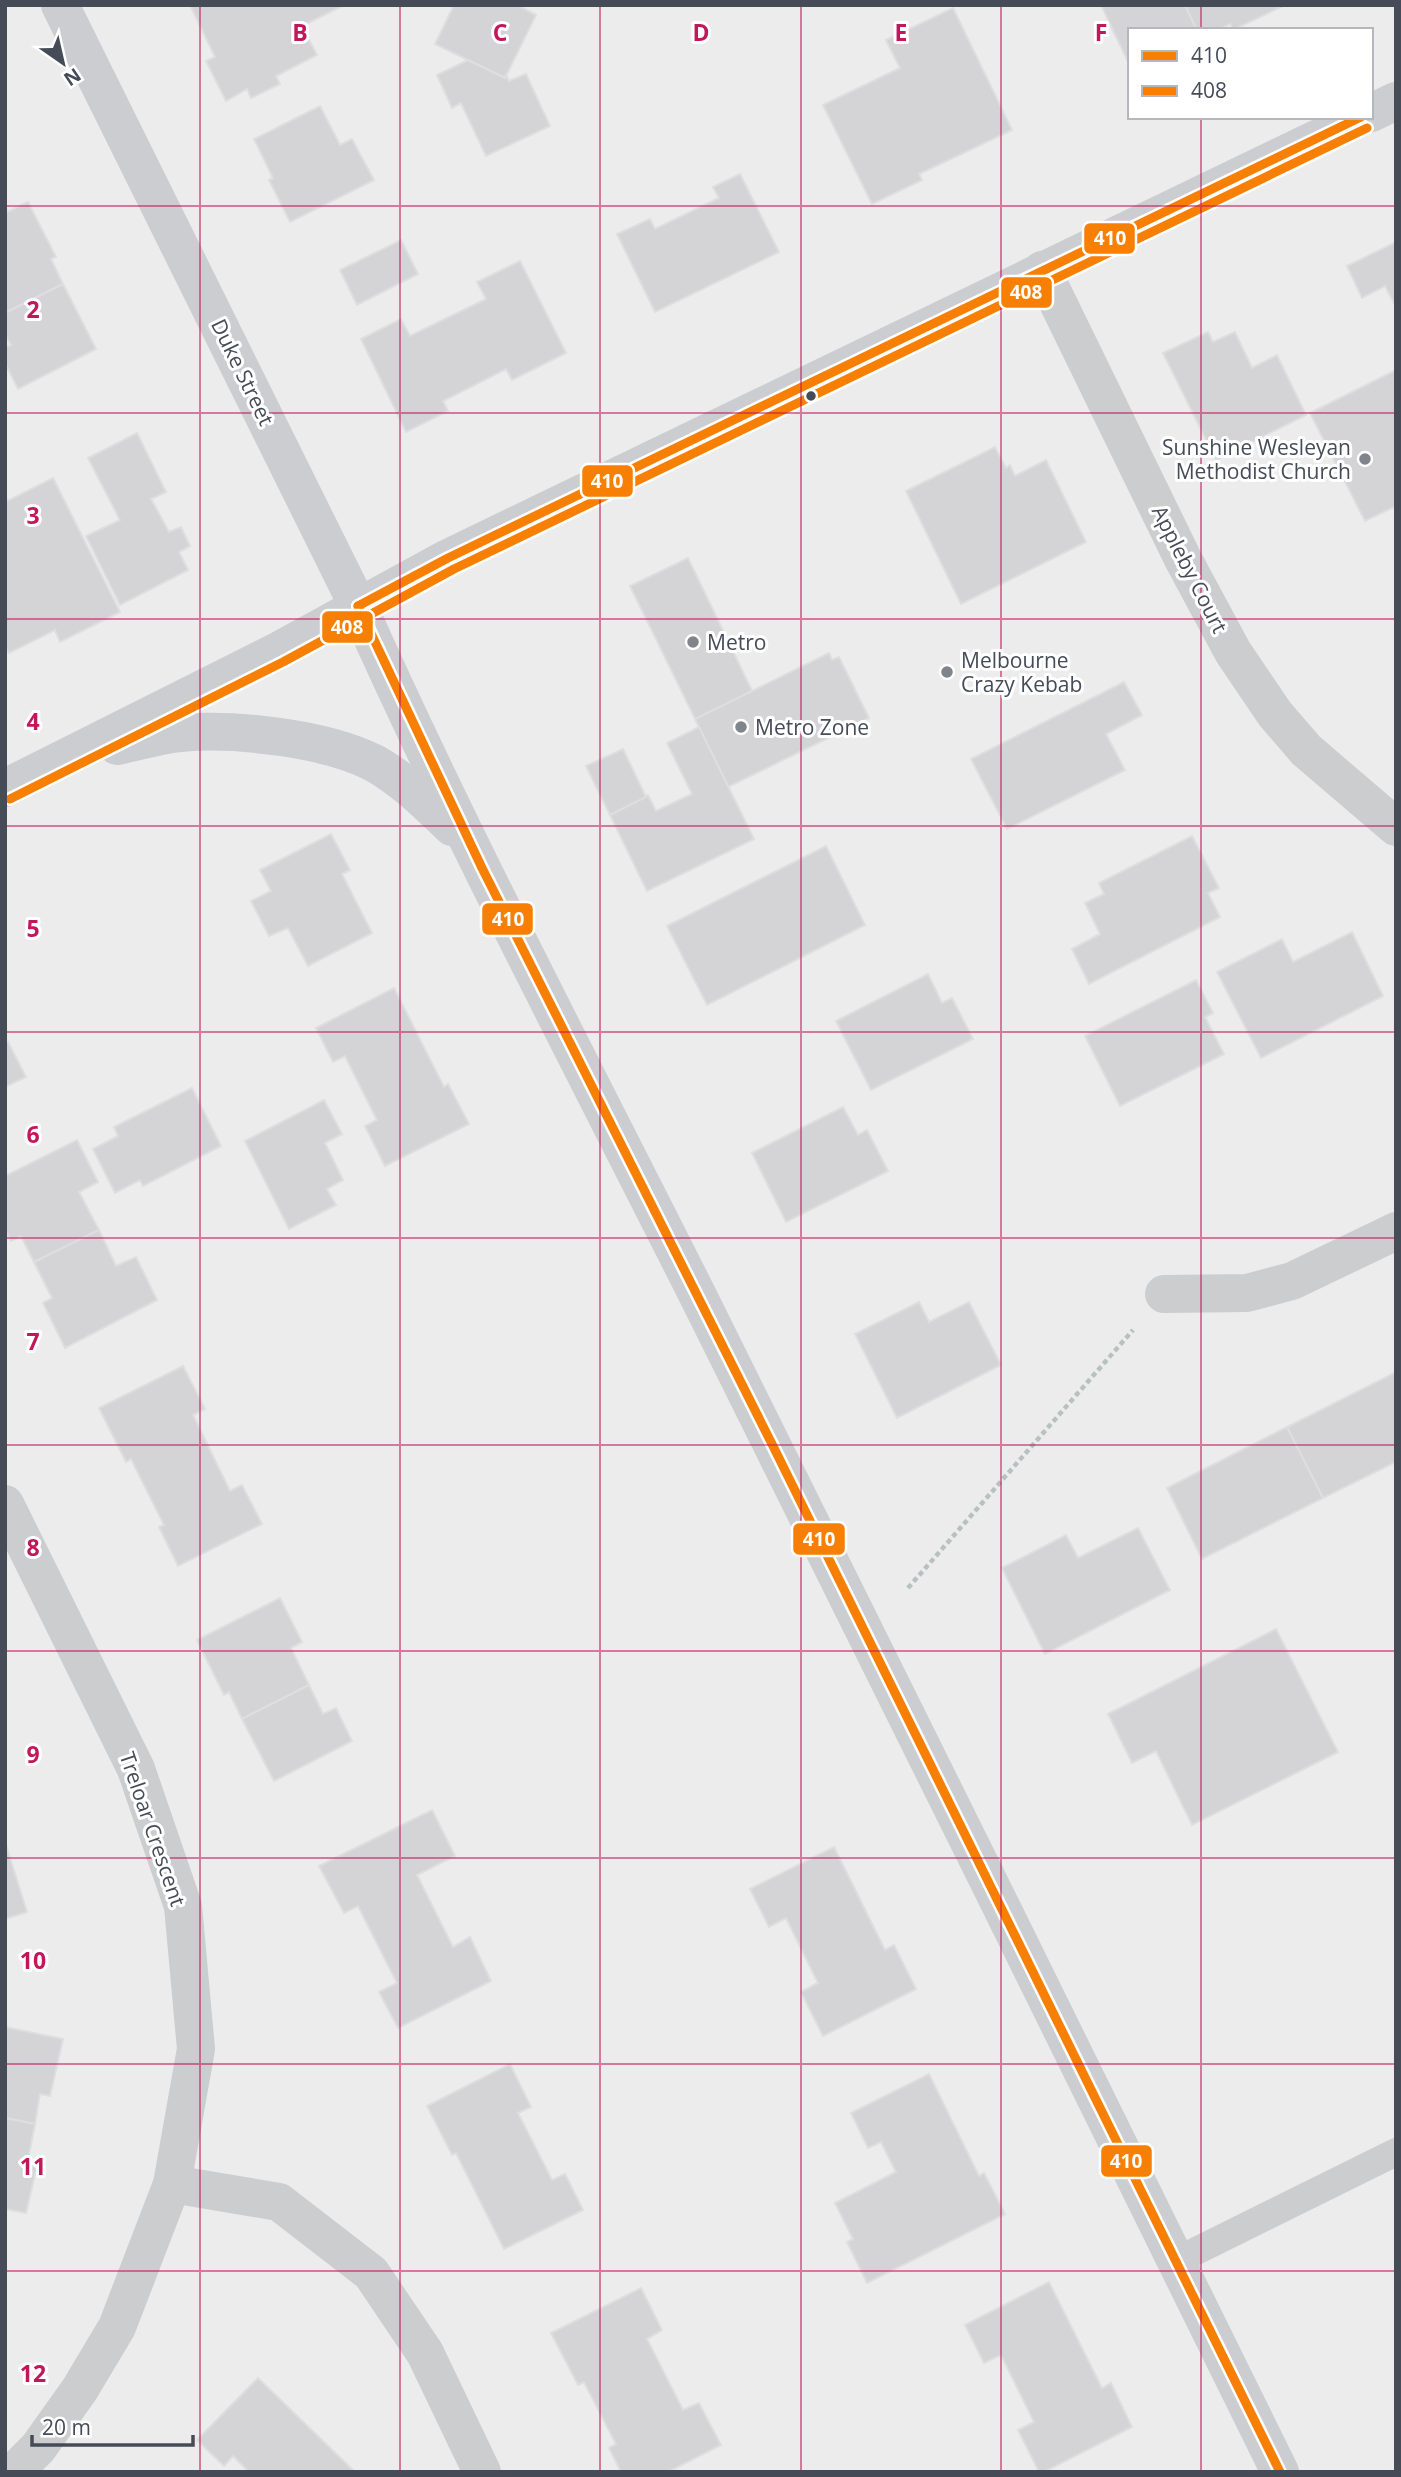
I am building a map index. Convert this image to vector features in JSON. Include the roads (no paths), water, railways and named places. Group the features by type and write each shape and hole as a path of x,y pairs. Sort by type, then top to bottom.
{"street":[{"name":"Duke Street","path":"60,5 358,606 395,690 469,843 700,1300 1280,2472"},
{"path":"1373,112 1396,101"},
{"path":"5,788 278,651 448,558 1358,119"},
{"name":"Appleby Court","path":"1042,270 1184,559 1233,652 1275,714 1307,750 1396,827"},
{"path":"68,756 180,733 234,733 284,738 342,750 375,764 420,796 469,843"},
{"path":"1164,1294 1247,1293 1292,1281 1396,1231"},
{"name":"Treloar Crescent","path":"5,1504 135,1769 183,1906 196,2049 172,2184 117,2327 80,2389 38,2448 14,2472"},
{"path":"172,2184 279,2202 371,2273 425,2353 482,2472"}],"lane":[{"path":"1176,2261 1396,2152"}],"place":[{"name":"Sunshine Wesleyan Methodist Church","path":"1365,459"},
{"name":"Metro","path":"693,642"},
{"name":"Melbourne Crazy Kebab","path":"947,672"},
{"name":"Metro Zone","path":"741,727"}]}
